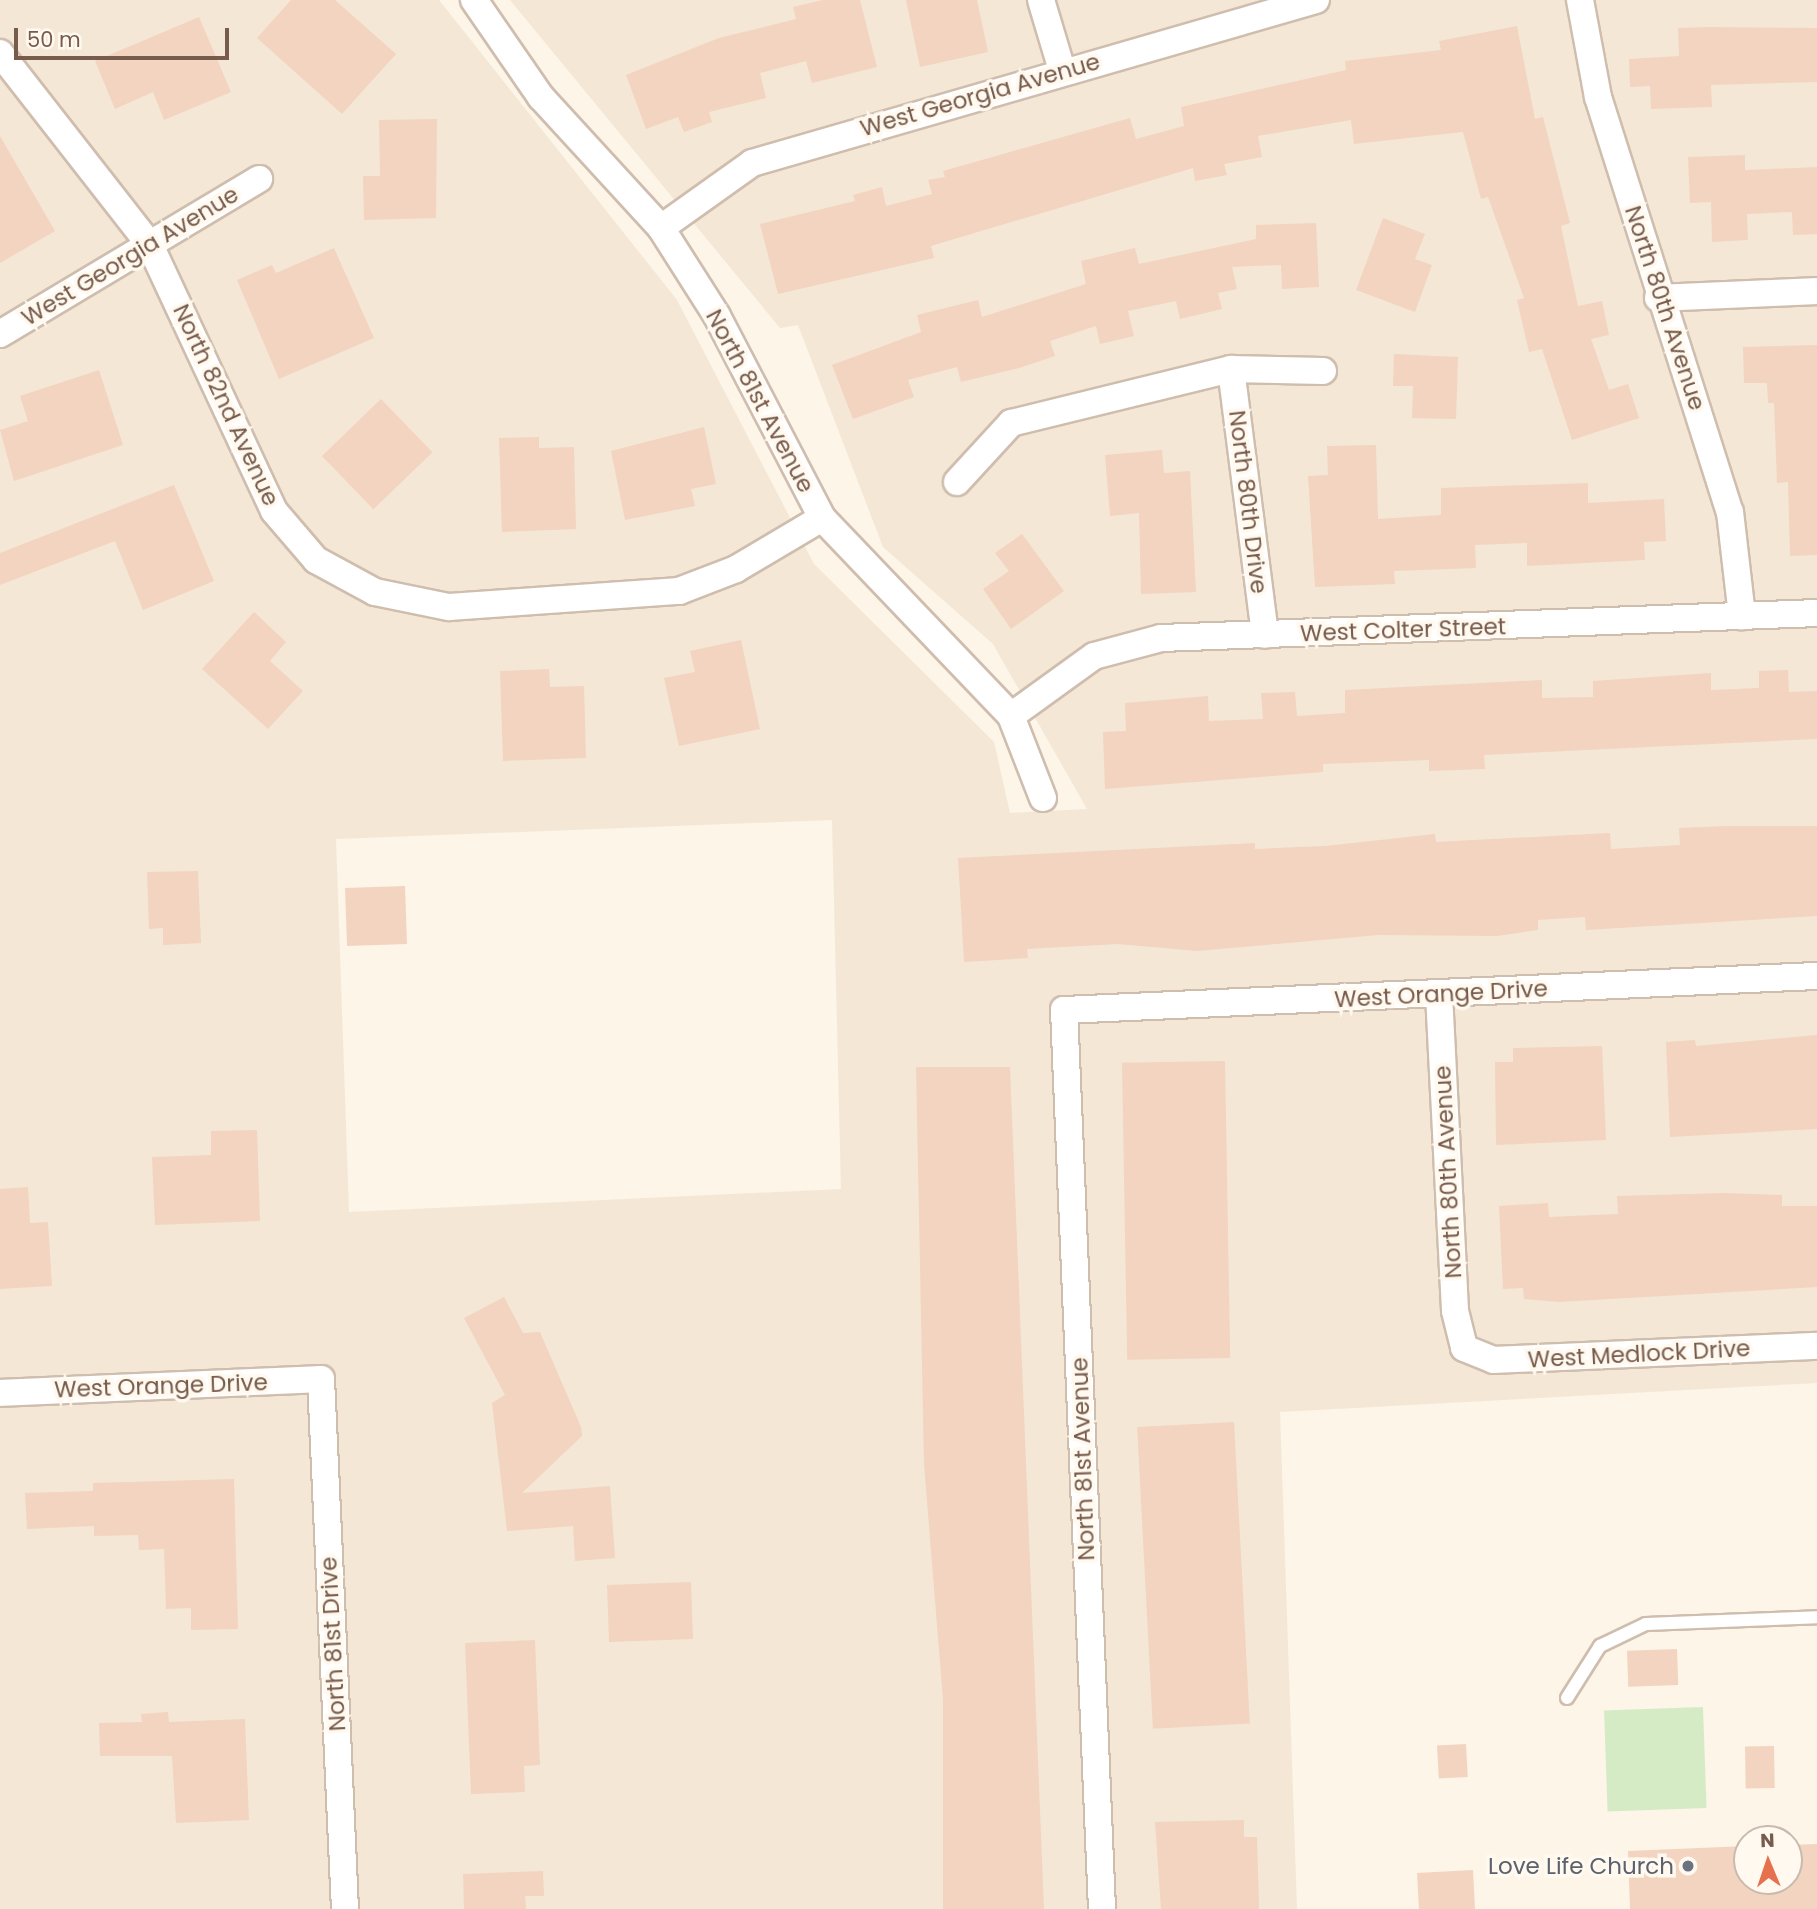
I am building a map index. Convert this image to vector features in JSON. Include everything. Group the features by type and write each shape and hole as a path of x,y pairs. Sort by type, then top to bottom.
{"street":[{"name":"North 81st Avenue","path":"474,0 541,97 661,228 717,316 822,518 1011,716 1043,798"},
{"path":"1041,0 1062,70"},
{"name":"West Georgia Avenue","path":"661,228 752,163 1062,70 1316,0"},
{"name":"North 80th Avenue","path":"1580,0 1585,49 1658,298 1723,488 1742,616"},
{"name":"North 82nd Avenue","path":"0,53 150,245 274,511 316,560 375,592 449,607 679,591 737,569 822,518"},
{"name":"West Georgia Avenue","path":"0,334 259,179"},
{"path":"1658,298 1817,291"},
{"path":"957,482 1011,423 1231,369 1323,372"},
{"name":"North 80th Drive","path":"1231,369 1265,635"},
{"name":"West Colter Street","path":"1011,716 1094,656 1119,646 1265,635 1817,613"},
{"name":"West Orange Drive","path":"1064,1010 1817,976"},
{"name":"North 80th Avenue","path":"1439,994 1455,1311 1464,1348"},
{"name":"North 81st Avenue","path":"1064,1010 1102,1909"},
{"name":"West Medlock Drive","path":"1464,1348 1494,1360 1817,1346"},
{"name":"West Orange Drive","path":"0,1393 321,1379"},
{"name":"North 81st Drive","path":"321,1379 345,1909"}],"lane":[{"path":"1567,1698 1600,1646 1646,1624 1817,1617"}],"shaded area":[{"path":"0,0 439,0 677,300 814,564 994,742 1010,813 1087,809 993,644 883,547 798,325 780,328 510,0 1817,0 1817,1383 1280,1412 1297,1909 0,1909","holes":["832,820 841,1189 349,1212 336,839"]}],"green space":[{"path":"1703,1707 1707,1808 1608,1811 1604,1710"}],"building":[{"path":"291,0 335,0 396,54 342,114 257,38"},
{"path":"823,0 860,0 877,67 812,83 806,61 760,73 766,98 709,112 712,122 684,132 678,117 646,129 626,75 719,38 796,19 793,7"},
{"path":"906,0 977,0 988,52 920,67"},
{"path":"199,17 231,92 164,120 153,92 115,109 95,61"},
{"path":"1517,26 1535,119 1543,117 1570,223 1561,226 1578,306 1602,301 1609,335 1591,339 1609,390 1628,384 1639,418 1572,440 1542,349 1529,352 1517,300 1524,298 1488,197 1481,199 1463,132 1354,144 1351,120 1258,136 1262,157 1224,164 1227,175 1195,181 1193,168 931,246 934,258 778,294 760,224 855,201 853,195 882,187 886,206 932,194 928,180 945,177 943,171 1130,118 1136,139 1184,126 1181,107 1346,70 1345,61 1441,50 1439,41"},
{"path":"1678,28 1817,28 1817,82 1711,85 1712,107 1651,109 1650,86 1630,87 1629,59 1679,56"},
{"path":"437,119 436,218 364,220 363,176 380,176 379,120"},
{"path":"0,136 55,231 0,263"},
{"path":"1745,155 1745,170 1817,167 1817,234 1793,235 1792,212 1747,214 1748,240 1712,242 1711,202 1690,203 1688,157"},
{"path":"1383,218 1425,234 1415,259 1432,265 1415,312 1356,290"},
{"path":"1316,223 1319,287 1282,289 1281,265 1232,267 1237,289 1218,293 1222,309 1180,319 1176,301 1128,311 1134,336 1100,344 1096,326 1050,341 1055,356 1019,368 961,382 957,367 908,380 914,397 853,419 832,365 921,332 917,315 978,300 982,317 1086,284 1081,261 1135,248 1139,264 1256,239 1256,225"},
{"path":"334,248 374,338 279,379 237,280 272,265 276,273"},
{"path":"1817,345 1817,555 1790,556 1788,482 1777,483 1774,403 1768,403 1767,383 1744,383 1743,347"},
{"path":"1394,354 1458,357 1456,419 1412,418 1413,386 1393,386"},
{"path":"99,370 123,445 14,481 0,430 28,421 20,396"},
{"path":"381,399 432,452 373,509 322,456"},
{"path":"704,427 716,484 691,489 695,506 625,520 611,451"},
{"path":"539,437 539,448 574,447 576,529 502,532 499,438"},
{"path":"1376,445 1378,519 1441,515 1441,488 1588,483 1588,503 1664,499 1666,541 1644,542 1645,560 1527,566 1527,543 1475,545 1476,568 1394,571 1395,584 1315,587 1308,476 1328,475 1327,446"},
{"path":"1162,450 1164,473 1190,471 1196,592 1141,594 1139,513 1110,516 1105,455"},
{"path":"174,485 214,581 143,610 115,541 0,585 0,553"},
{"path":"1022,534 1064,591 1011,629 983,589 1009,571 995,553"},
{"path":"254,612 286,642 270,661 303,691 268,729 202,669"},
{"path":"741,640 760,729 679,746 664,678 695,672 690,651"},
{"path":"549,669 550,687 584,686 586,758 503,761 500,671"},
{"path":"1788,670 1789,692 1817,691 1817,739 1484,755 1485,769 1429,771 1429,760 1323,764 1323,772 1105,789 1103,732 1126,731 1125,703 1208,696 1209,721 1263,719 1261,693 1295,692 1297,716 1345,713 1345,690 1542,680 1542,698 1593,697 1593,681 1711,673 1711,690 1759,688 1759,671"},
{"path":"1817,826 1817,916 1586,930 1585,917 1538,920 1538,930 1497,936 1379,935 1197,951 1118,944 1027,949 1028,958 964,962 958,858 1255,843 1255,849 1325,846 1435,834 1436,842 1610,833 1611,849 1680,845 1679,828"},
{"path":"198,871 201,943 163,945 163,928 149,929 147,872"},
{"path":"405,886 407,944 347,946 345,888"},
{"path":"1817,1035 1817,1129 1670,1137 1666,1042 1695,1040 1696,1046"},
{"path":"1602,1046 1606,1140 1496,1145 1495,1062 1513,1062 1513,1048"},
{"path":"1225,1061 1230,1358 1127,1360 1122,1063"},
{"path":"916,1067 1010,1067 1044,1909 943,1909 943,1700 924,1464"},
{"path":"257,1130 260,1221 155,1225 152,1157 211,1155 211,1131"},
{"path":"28,1187 30,1223 48,1222 52,1286 0,1289 0,1189"},
{"path":"1725,1193 1782,1195 1782,1206 1817,1206 1817,1287 1559,1302 1524,1299 1523,1288 1503,1289 1499,1206 1548,1203 1549,1217 1618,1214 1617,1196"},
{"path":"504,1297 523,1333 540,1332 581,1427 582,1436 522,1493 610,1486 615,1558 575,1561 573,1526 507,1531 492,1403 505,1395 464,1318"},
{"path":"1234,1422 1250,1724 1153,1729 1137,1427"},
{"path":"234,1479 238,1629 191,1630 191,1608 166,1609 164,1549 139,1550 138,1535 94,1536 94,1526 27,1529 25,1493 93,1491 93,1483"},
{"path":"691,1582 693,1639 609,1642 607,1585"},
{"path":"535,1640 540,1765 524,1766 525,1792 471,1794 465,1643"},
{"path":"1677,1649 1678,1685 1628,1687 1627,1651"},
{"path":"168,1712 169,1722 245,1719 249,1820 176,1823 172,1756 100,1756 99,1723 142,1722 141,1714"},
{"path":"1466,1744 1468,1777 1439,1778 1437,1746"},
{"path":"1774,1746 1775,1788 1746,1788 1745,1747"},
{"path":"1244,1820 1244,1837 1257,1837 1259,1909 1161,1909 1155,1822"},
{"name":"Love Life Church","path":"1803,1844 1817,1844 1817,1909 1630,1909 1628,1851 1733,1847 1733,1895 1803,1895"},
{"path":"1473,1870 1475,1909 1419,1909 1417,1873"},
{"path":"543,1871 544,1896 525,1896 526,1909 464,1909 463,1874"}],"place":[{"name":"Love Life Church","path":"1688,1866"}]}
